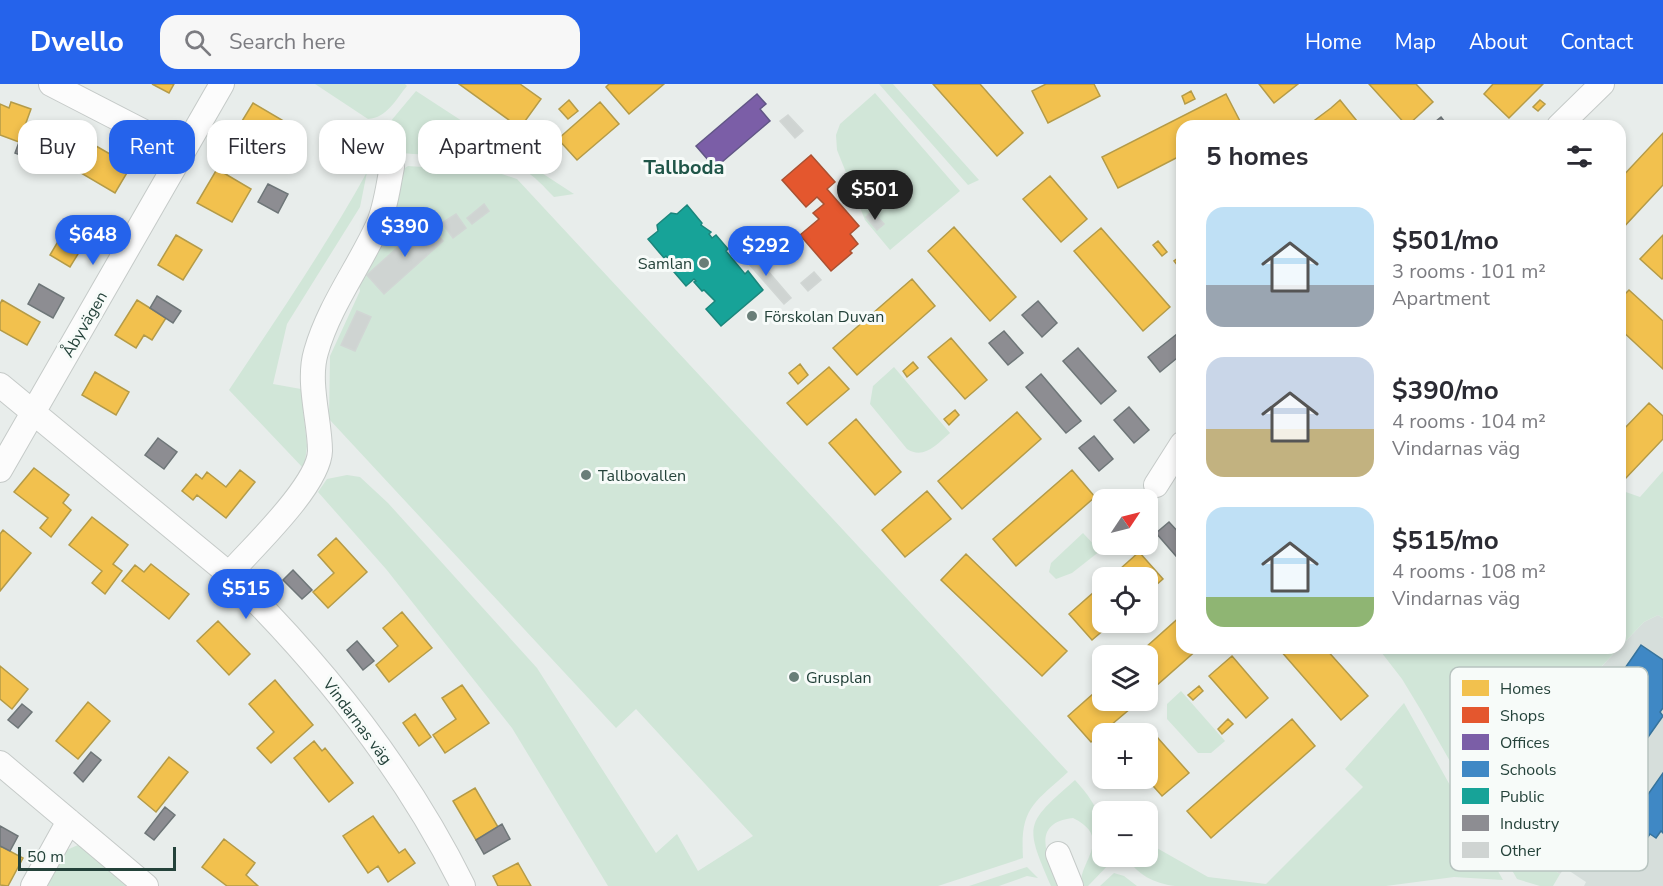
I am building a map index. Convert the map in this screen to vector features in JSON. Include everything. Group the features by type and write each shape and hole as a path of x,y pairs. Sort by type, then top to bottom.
{"street":[{"path":"51,84 121,120"},
{"name":"Åbyvägen","path":"195,131 222,84"},
{"path":"1565,120 1602,84"},
{"name":"Åbyvägen","path":"0,470 170,174"},
{"path":"229,574 306,488 316,467 320,453 315,412 316,353 339,298 378,224 386,201 391,174"},
{"name":"Vindarnas väg","path":"0,385 229,574 293,639 371,736 405,786 463,886"},
{"path":"1156,485 1176,453"},
{"path":"0,763 146,886"},
{"path":"33,886 69,821"},
{"path":"1058,854 1071,886"}],"shaded area":[{"path":"1658,615 1663,618 1663,886 1584,886 1586,882 1570,871 1648,871 1648,667 1601,667 1614,654 1626,654 1626,641 1644,622"}],"green space":[{"path":"315,84 405,84 407,86 386,112 368,119"},
{"path":"879,84 893,84 979,180 968,185"},
{"path":"416,91 460,120 418,120 418,154 406,153 406,120 392,120"},
{"path":"875,93 960,191 890,250 865,220 837,150 836,135 840,124"},
{"path":"406,167 418,167 418,174 502,174 517,179 1068,772 1031,808 1024,828 1023,858 938,886 608,886 512,728 386,569 318,492 327,479 347,475 360,477 388,503 537,668 656,853 677,834 698,871 753,836 636,709 616,728 329,419 330,356 360,291 359,284 400,174 406,174"},
{"path":"367,174 360,207 287,324 273,384 301,389 307,446 304,469 229,390 318,255"},
{"path":"530,174 543,174 574,194 554,197"},
{"path":"894,367 950,433 925,452 913,452 907,449 870,404 873,386"},
{"path":"1663,471 1663,618 1658,615 1644,622 1626,641 1626,492 1640,497"},
{"path":"1083,533 1092,543 1092,555 1095,555 1072,573 1056,579 1049,572 1051,563"},
{"path":"1383,654 1613,654 1601,667 1450,667 1450,761 1402,679"},
{"path":"1181,691 1225,741 1211,753 1198,753 1167,719 1167,704"},
{"path":"1404,703 1450,785 1450,871 1498,871 1503,880 1454,877 1386,886 1175,886 1147,877 1134,867 1158,867 1158,849 1208,877 1266,884 1363,787 1345,769"},
{"path":"1075,780 1092,802 1092,835 1085,826 1073,818 1059,821 1050,827 1046,835 1047,854 1060,886 1051,886 1036,849 1034,826 1046,806"},
{"path":"78,845 88,849 134,886 44,886 62,852"},
{"path":"1092,848 1092,867 1106,867 1088,886 1082,886 1081,878"},
{"path":"1027,867 1038,878 1027,876 999,886 969,886"},
{"path":"1512,871 1556,871 1560,874 1553,886 1540,886 1517,879"},
{"path":"1114,873 1124,876 1137,886 1100,886"}],"building: Homes":[{"path":"152,84 174,84 169,93"},
{"path":"459,84 520,84 541,99 526,120 509,120"},
{"path":"609,84 664,84 629,114 606,87"},
{"path":"933,84 980,84 1023,133 997,156"},
{"path":"1046,84 1094,84 1100,96 1048,123 1032,91"},
{"path":"1259,84 1298,84 1274,103"},
{"path":"1369,84 1416,84 1433,102 1414,120 1402,120"},
{"path":"1493,84 1543,84 1509,118 1484,94"},
{"path":"1191,91 1195,99 1185,104 1182,96"},
{"path":"1226,94 1239,120 1176,120 1176,158 1118,188 1102,157"},
{"path":"569,100 578,111 568,119 559,109"},
{"path":"1340,100 1356,120 1315,120"},
{"path":"1540,100 1545,104 1538,111 1533,107"},
{"path":"11,102 31,109 27,120 18,120 18,142 0,135 0,104 9,108"},
{"path":"600,102 619,124 577,160 562,143 562,135"},
{"path":"253,103 282,120 243,120"},
{"path":"1663,133 1663,185 1626,225 1626,173"},
{"path":"97,147 109,153 109,174 126,174 115,193 83,174 97,174"},
{"path":"214,174 226,174 251,189 232,222 197,203"},
{"path":"1050,176 1087,219 1061,242 1023,199"},
{"path":"73,216 94,228 70,267 50,255"},
{"path":"954,227 1016,297 990,321 928,251"},
{"path":"1101,228 1170,307 1143,331 1074,251"},
{"path":"176,235 202,250 183,280 158,265"},
{"path":"1663,235 1663,278 1662,279 1640,259"},
{"path":"1158,241 1167,252 1162,256 1153,245"},
{"path":"912,279 935,306 857,375 833,348"},
{"path":"1629,290 1663,321 1663,369 1626,335 1626,293"},
{"path":"2,300 40,322 27,345 0,330"},
{"path":"137,300 166,318 152,340 144,335 136,348 115,335"},
{"path":"951,338 987,380 965,399 928,357"},
{"path":"913,362 918,368 907,377 903,371"},
{"path":"800,364 808,375 798,384 789,373"},
{"path":"829,367 849,389 807,425 787,403"},
{"path":"95,372 129,392 116,415 82,395"},
{"path":"1649,403 1663,416 1663,439 1626,478 1626,427"},
{"path":"955,410 959,415 949,425 944,419"},
{"path":"1017,412 1041,439 962,509 938,481"},
{"path":"856,419 901,472 875,495 829,443"},
{"path":"34,468 69,495 63,503 71,510 51,537 40,528 48,518 14,492"},
{"path":"240,470 255,482 226,518 197,495 193,500 182,491 196,474 202,479 207,472 226,487"},
{"path":"1072,470 1092,493 1092,500 1016,566 993,539"},
{"path":"927,491 951,519 905,557 882,530"},
{"path":"92,517 128,545 113,564 122,571 105,594 92,583 102,571 69,545"},
{"path":"3,530 31,553 0,591 0,534"},
{"path":"336,538 367,572 328,608 313,592 334,573 318,555"},
{"path":"966,554 1067,651 1042,676 941,580"},
{"path":"1136,555 1142,555 1152,567 1122,567"},
{"path":"151,564 189,594 169,619 122,581 135,565 144,572"},
{"path":"1158,573 1163,579 1158,583"},
{"path":"1092,594 1092,633 1100,633 1092,640 1069,614"},
{"path":"402,612 432,648 389,682 376,665 398,646 383,628"},
{"path":"1176,620 1176,654 1192,654 1158,684 1158,645 1148,645"},
{"path":"218,621 250,654 229,675 197,641"},
{"path":"1283,654 1330,654 1368,696 1341,720"},
{"path":"1232,656 1268,698 1246,718 1209,676"},
{"path":"0,666 28,689 12,709 0,699"},
{"path":"275,680 313,725 271,763 257,748 274,732 249,704"},
{"path":"462,685 489,723 445,753 433,735 456,719 442,698"},
{"path":"1199,686 1203,691 1193,700 1188,695"},
{"path":"1092,695 1092,711 1128,711 1113,723 1092,723 1091,742 1068,716"},
{"path":"88,702 110,721 78,759 56,741"},
{"path":"415,714 431,737 419,746 403,723"},
{"path":"1228,719 1233,724 1222,734 1218,729"},
{"path":"1292,719 1315,746 1211,838 1187,811"},
{"path":"1158,738 1189,773 1162,796 1156,789 1158,789"},
{"path":"314,741 322,751 325,748 353,783 329,802 294,758"},
{"path":"169,757 188,772 156,812 138,797"},
{"path":"475,788 498,827 476,840 453,801"},
{"path":"373,816 399,853 405,849 415,863 388,882 378,866 368,873 343,836"},
{"path":"224,839 255,863 246,875 258,886 227,886 202,867"},
{"path":"0,846 23,858 8,886 0,885"},
{"path":"518,863 531,886 498,886 493,876"}],"building: Shops":[{"path":"811,155 835,182 827,189 859,226 850,234 858,244 850,251 852,253 831,271 800,235 819,219 813,213 824,204 817,197 806,207 782,180"}],"building: Offices":[{"path":"757,94 766,104 760,109 770,121 715,168 696,146"}],"building: Schools":[{"path":"1641,645 1663,660 1663,708 1660,712 1663,716 1648,737 1648,667 1626,667"},
{"path":"1663,773 1663,833 1661,831 1656,838 1650,834 1648,837 1648,794"}],"building: Public":[{"name":"Samlan","path":"687,205 702,223 701,225 711,232 709,234 712,238 716,235 745,274 748,271 763,290 721,326 706,309 715,301 704,290 702,291 694,279 686,286 674,272 677,269 648,239 658,231 657,225 671,213 677,214"}],"building: Industry":[{"path":"268,184 288,194 278,213 258,202"},
{"path":"39,284 64,298 53,318 28,304"},
{"path":"157,296 181,311 173,323 150,308"},
{"path":"1038,301 1057,323 1042,337 1022,315"},
{"path":"1004,331 1023,353 1008,365 989,343"},
{"path":"1176,335 1176,359 1160,372 1148,357"},
{"path":"1078,348 1116,391 1101,404 1063,361"},
{"path":"1041,374 1081,421 1066,433 1026,387"},
{"path":"1129,407 1149,430 1134,443 1114,420"},
{"path":"1094,436 1113,459 1099,471 1079,448"},
{"path":"158,438 177,452 164,469 145,455"},
{"path":"1169,522 1176,530 1176,556 1158,535 1158,531"},
{"path":"293,570 312,590 302,599 283,580"},
{"path":"357,641 374,661 363,670 347,650"},
{"path":"22,704 32,712 18,728 8,720"},
{"path":"91,752 101,760 83,782 74,773"},
{"path":"165,807 175,815 154,840 145,833"},
{"path":"502,824 510,839 484,854 476,840"},
{"path":"0,826 18,836 10,851 0,846"}],"building: Other":[{"path":"788,115 803,131 795,138 780,121"},
{"path":"484,204 489,211 472,224 467,218"},
{"path":"872,211 884,224 877,230 866,217"},
{"path":"456,214 466,228 453,238 442,223"},
{"path":"426,222 443,241 384,294 367,275"},
{"path":"750,250 791,298 784,304 742,256"},
{"path":"814,272 821,280 808,291 801,283"},
{"path":"357,311 371,317 355,351 341,345"}],"place":[{"name":"Samlan","path":"704,263"},
{"name":"Förskolan Duvan","path":"752,316"},
{"name":"Tallbovallen","path":"586,475"},
{"name":"Grusplan","path":"794,677"}],"district":[{"name":"Tallboda","path":"684,167"}]}
